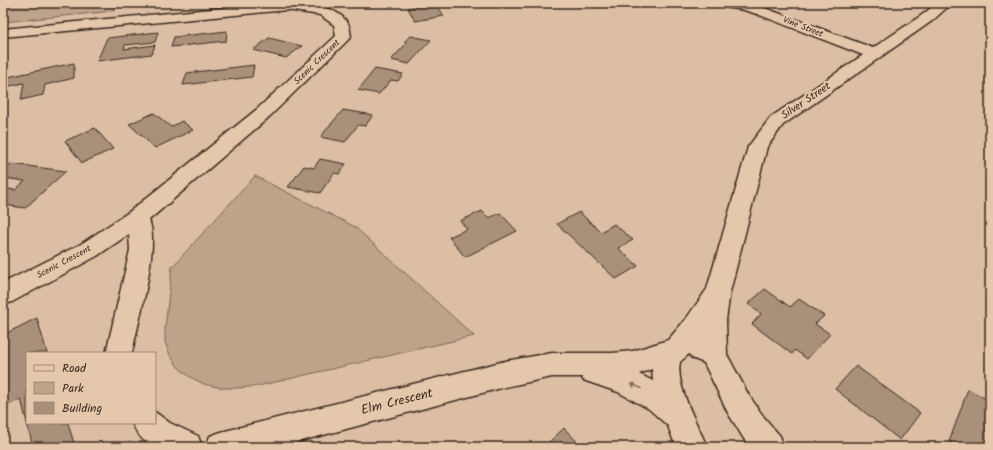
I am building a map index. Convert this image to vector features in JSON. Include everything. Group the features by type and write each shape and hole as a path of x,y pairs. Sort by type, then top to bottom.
{"street":[{"name":"Silver Street","path":"769,447 736,403 723,378 714,355 713,320 718,292 758,147 777,120 927,18 945,3"},
{"name":"Vine Street","path":"728,4 746,6 762,11 875,54"},
{"name":"Scenic Crescent","path":"3,33 287,6 325,12 341,23 344,37 273,104 137,218 89,250 3,295"},
{"path":"118,352 140,250 140,225 137,218"},
{"name":"Silver Street","path":"678,416 666,375 666,361 718,292"},
{"path":"676,348 694,347 714,355"},
{"name":"Elm Crescent","path":"221,447 506,374 552,365 612,365 632,363 676,348"},
{"name":"Elm Crescent","path":"575,365 626,381 646,390 664,401 678,416"},
{"path":"678,416 692,447"},
{"path":"147,424 159,434 187,447"}],"green space":[{"path":"3,3 113,3 114,11 3,22"},
{"path":"255,176 355,227 474,336 258,386 221,388 204,384 190,377 178,367 170,355 165,342 165,328 172,267"}],"building":[{"path":"436,3 444,16 415,21 408,8"},
{"path":"227,31 226,41 171,47 174,37"},
{"path":"158,32 155,42 125,45 124,49 155,45 152,54 97,61 107,38"},
{"path":"410,36 431,40 409,64 391,60 407,43 404,42"},
{"path":"269,38 302,46 286,58 253,50"},
{"path":"74,63 74,78 45,85 43,95 21,100 24,83 5,87 8,77"},
{"path":"254,65 252,77 183,85 187,73"},
{"path":"375,69 403,74 398,81 391,80 379,94 358,90"},
{"path":"343,110 373,115 365,126 358,125 345,142 320,137"},
{"path":"154,113 171,127 182,121 193,130 155,148 129,124"},
{"path":"95,128 113,149 82,163 65,141"},
{"path":"320,159 346,164 339,174 334,173 320,193 288,187 304,166 314,168"},
{"path":"11,164 66,171 25,208 3,205 3,194 8,189 15,190 25,181 3,178 3,170"},
{"path":"482,211 489,218 500,213 517,231 465,257 449,237 467,229 460,221"},
{"path":"579,212 601,232 614,224 633,240 618,248 638,266 616,279 557,224"},
{"path":"765,289 790,307 799,299 824,316 815,324 830,334 807,359 795,350 792,354 752,324 761,314 748,304"},
{"path":"37,318 47,352 26,352 26,419 21,399 8,405 6,397 3,398 3,335"},
{"path":"856,366 920,413 900,440 835,389"},
{"path":"968,389 990,401 990,447 958,447 949,442"},
{"path":"27,424 68,424 75,447 33,447"},
{"path":"564,428 582,447 544,447"},
{"path":"399,440 405,447 390,447"}]}
